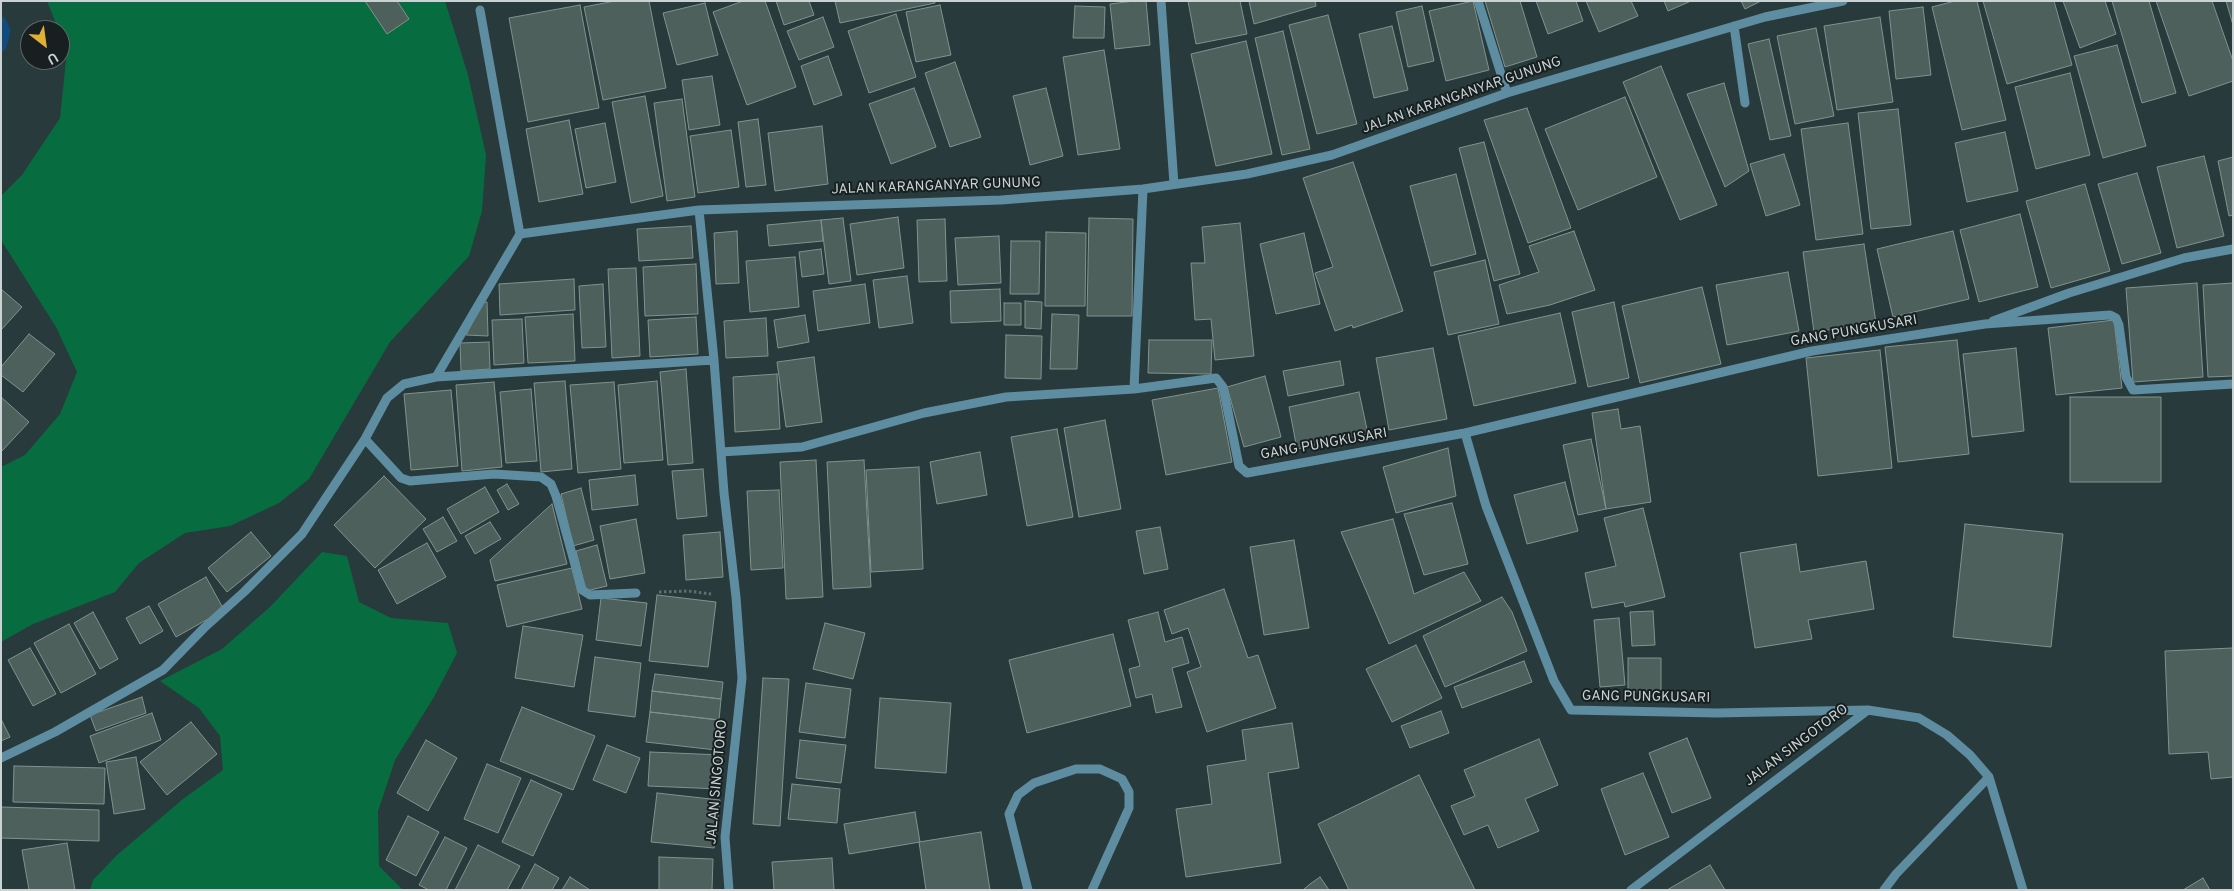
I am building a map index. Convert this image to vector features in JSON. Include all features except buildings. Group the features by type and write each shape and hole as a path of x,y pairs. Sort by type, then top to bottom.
{"street":[{"path":"1161,1 1174,184"},
{"path":"1478,1 1506,93"},
{"name":"JALAN KARANGANYAR GUNUNG","path":"520,234 699,210 1001,200 1143,189 1247,174 1332,155 1506,93 1765,17 1843,1"},
{"path":"436,377 520,234 480,10"},
{"path":"1734,26 1745,103"},
{"path":"721,452 802,447 924,413 1006,396 1134,389 1143,189"},
{"name":"JALAN SINGOTORO","path":"699,210 742,678 725,837 729,890"},
{"path":"1986,324 2069,293 2166,263 2233,249"},
{"path":"1986,324 2110,315 2116,318 2126,377 2133,390 2233,384"},
{"name":"GANG PUNGKUSARI","path":"1134,389 1216,378 1223,387 1239,466 1247,473 1465,433 1812,351 1986,324"},
{"path":"1,758 55,732 163,670 302,534 365,439 387,398 404,384 436,377 714,360"},
{"name":"GANG PUNGKUSARI","path":"1465,433 1486,506 1554,681 1571,710 1717,713 1868,710"},
{"path":"365,439 401,478 410,481 494,474 541,477 551,484 556,496 582,590 590,595 636,593"},
{"name":"JALAN SINGOTORO","path":"1631,890 1868,710 1919,718 1947,735 1970,755 1988,777 2023,890"},
{"path":"1028,890 1009,814 1018,795 1034,783 1076,769 1100,769 1122,779 1129,792 1128,808 1092,890"},
{"path":"1884,890 1896,874 1988,777"}],"path":[{"path":"636,593 688,591 736,597"}],"green space":[{"path":"47,1 445,1 468,75 486,155 482,211 469,256 390,342 309,479 279,503 230,526 185,533 139,563 115,592 33,624 1,642 1,467 25,455 60,414 77,372 56,327 1,240 1,196 22,175 60,118 65,70 70,70 70,20 55,20"},
{"path":"322,552 347,556 359,602 391,618 448,623 457,653 434,697 395,760 378,811 379,866 403,890 90,890 93,880 117,855 183,799 223,770 220,736 199,708 160,681 222,649 270,607"}],"waterway":[{"path":"1,22 5,31 1,46"}]}
